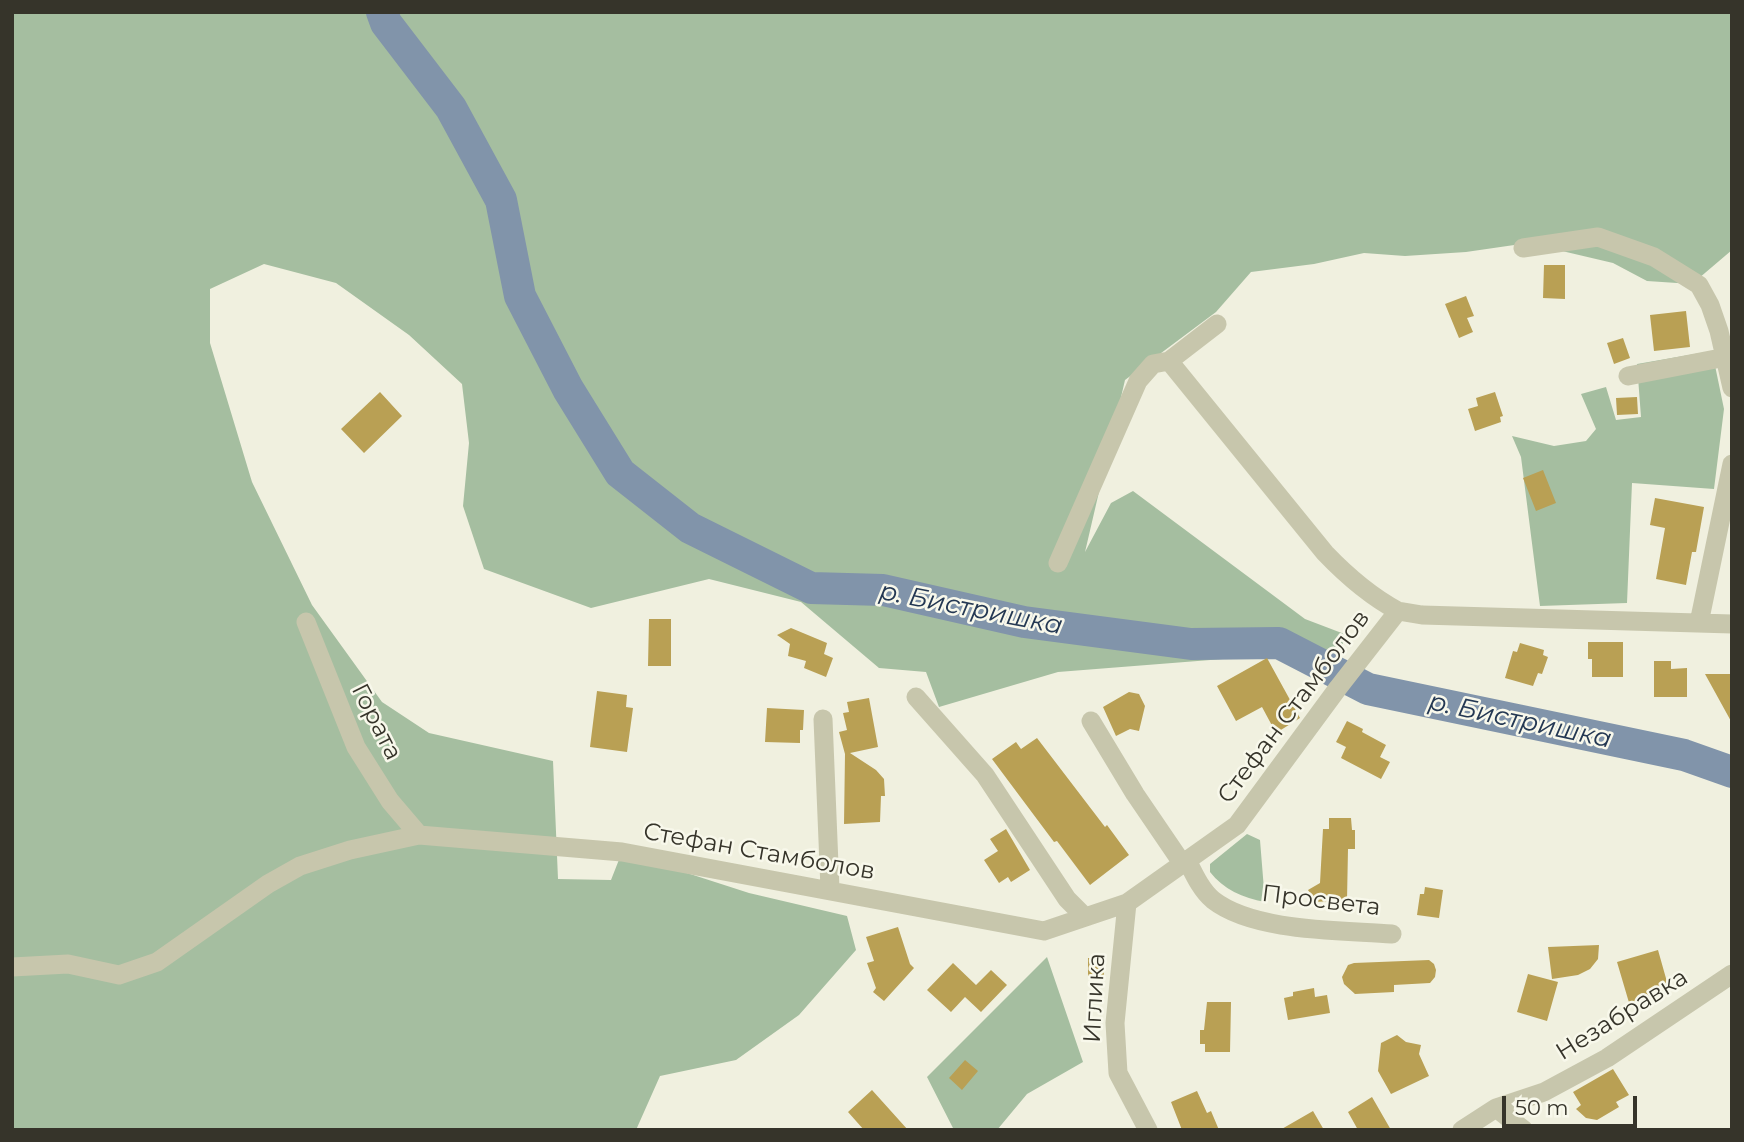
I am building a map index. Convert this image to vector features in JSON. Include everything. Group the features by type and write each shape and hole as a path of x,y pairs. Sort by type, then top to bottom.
{"street":[{"path":"1523,248 1598,237 1654,257 1699,285 1710,305 1726,357 1732,388"},
{"path":"1058,563 1138,382 1153,365 1169,361 1217,324"},
{"path":"1628,376 1726,357"},
{"name":"Стефан Стамболов","path":"1169,361 1325,553 1349,578 1382,603 1398,611 1423,615 1732,624"},
{"path":"1699,622 1732,464"},
{"name":"Стефан Стамболов","path":"12,967 68,964 119,975 157,962 268,884 300,866 350,850 419,835 622,852 1044,931 1127,903 1237,825 1398,611"},
{"name":"Гората","path":"306,622 356,747 390,801 419,835"},
{"path":"916,697 985,775 1067,899 1085,917"},
{"path":"823,719 830,889"},
{"name":"Просвета","path":"1091,721 1135,794 1213,900 1244,916 1286,926 1392,934"},
{"name":"Иглика","path":"1127,903 1115,1023 1118,1073 1135,1121 1148,1130"},
{"name":"Незабравка","path":"1462,1130 1496,1108 1544,1092 1607,1058 1732,974"},
{"path":"1496,1108 1524,1130"}],"green space":[{"path":"12,12 1732,12 1732,250 1692,284 1647,281 1613,263 1528,243 1466,252 1405,256 1364,253 1314,264 1251,272 1216,312 1125,380 1085,552 1111,503 1133,491 1305,619 1347,635 1327,677 1283,651 1223,659 1058,672 939,707 926,672 879,668 801,602 709,579 591,608 484,569 463,506 469,443 462,384 409,335 336,283 264,264 210,289 210,343 252,482 312,605 382,702 429,733 553,761 558,879 611,880 622,852 749,893 847,916 856,950 799,1015 736,1060 660,1076 636,1130 12,1130"},
{"path":"1712,351 1724,409 1714,489 1632,483 1627,603 1540,606 1521,457 1512,436 1554,446 1586,441 1596,429 1581,394 1606,387 1616,420 1641,417 1637,364"},
{"path":"1247,834 1260,840 1265,902 1234,892 1210,872 1210,864"},
{"path":"1047,957 1083,1062 1027,1094 997,1130 954,1130 927,1077"}],"building":[{"path":"1544,265 1565,265 1565,299 1543,298"},
{"path":"1466,296 1474,316 1467,318 1473,332 1459,338 1445,304"},
{"path":"1686,311 1690,347 1654,351 1650,315"},
{"path":"1623,338 1630,358 1614,364 1607,343"},
{"path":"380,392 402,416 364,453 341,429"},
{"path":"1495,392 1503,416 1500,417 1501,422 1475,431 1468,409 1478,406 1476,398"},
{"path":"1637,397 1638,414 1617,415 1616,398"},
{"path":"1543,470 1556,503 1536,511 1523,478"},
{"path":"1655,498 1704,507 1696,552 1692,552 1686,585 1656,579 1665,528 1650,525"},
{"path":"649,619 671,619 671,666 648,666"},
{"path":"791,628 827,643 824,654 833,658 826,677 804,668 806,661 788,656 790,644 777,635"},
{"path":"1588,642 1623,642 1623,677 1592,677"},
{"path":"1520,643 1544,650 1543,655 1548,657 1542,674 1538,673 1533,686 1505,678 1513,651 1517,652"},
{"path":"1267,658 1300,718 1276,733 1262,707 1236,721 1217,686"},
{"path":"1654,661 1671,661 1671,669 1687,668 1687,697 1654,697"},
{"path":"1705,674 1732,674 1732,723"},
{"path":"597,691 627,695 626,707 633,708 627,752 590,747"},
{"path":"1129,692 1139,694 1145,706 1139,731 1130,729 1116,736 1103,707"},
{"path":"869,698 878,747 850,753 876,770 884,779 885,796 881,796 880,822 844,824 845,754 839,732 847,730 843,713 849,712 847,702"},
{"path":"767,708 804,710 800,743 765,742"},
{"path":"1347,721 1386,745 1380,757 1390,762 1381,779 1341,758 1346,747 1336,742"},
{"path":"1037,738 1129,855 1090,885 992,759 1016,742 1021,749"},
{"path":"1329,818 1351,818 1352,830 1355,830 1355,849 1348,849 1347,900 1315,902 1308,890 1320,883 1323,829 1329,829"},
{"path":"1006,829 1030,870 1011,882 1008,877 999,883 984,860 998,851 990,839"},
{"path":"1425,887 1443,890 1439,918 1417,915 1420,894 1424,894"},
{"path":"898,927 910,964 914,968 884,1001 873,992 876,988 867,963 874,961 866,937"},
{"path":"1599,945 1598,959 1590,969 1578,975 1552,979 1548,947"},
{"path":"1658,950 1669,989 1658,992 1660,998 1630,1006 1617,962"},
{"path":"1088,958 1103,958 1104,976 1088,976"},
{"path":"1429,960 1436,970 1430,983 1394,985 1394,992 1355,994 1344,984 1342,977 1348,965 1354,963"},
{"path":"953,963 976,985 991,970 1007,985 981,1012 965,997 951,1012 927,990"},
{"path":"1528,974 1558,982 1547,1021 1517,1012"},
{"path":"1314,988 1315,997 1327,995 1330,1013 1288,1020 1284,998 1293,996 1293,992"},
{"path":"1207,1002 1231,1002 1230,1052 1205,1052 1205,1044 1200,1044 1200,1030 1204,1030"},
{"path":"1397,1035 1406,1042 1421,1045 1419,1054 1429,1076 1391,1094 1378,1071 1381,1043"},
{"path":"965,1060 978,1071 962,1090 949,1078"},
{"path":"1613,1069 1629,1095 1616,1102 1619,1107 1597,1120 1586,1118 1576,1109 1581,1105 1573,1092"},
{"path":"872,1090 908,1130 864,1130 848,1112"},
{"path":"1197,1091 1207,1113 1211,1111 1219,1130 1182,1130 1171,1102"},
{"path":"1372,1097 1391,1130 1358,1130 1348,1112"},
{"path":"1313,1111 1324,1130 1280,1130"}],"waterway":[{"name":"р. Бистришка","path":"382,12 386,23 451,108 501,200 520,296 568,389 620,473 690,528 811,588 883,590 1024,622 1191,644 1279,643 1368,689 1684,755 1732,772"}]}
